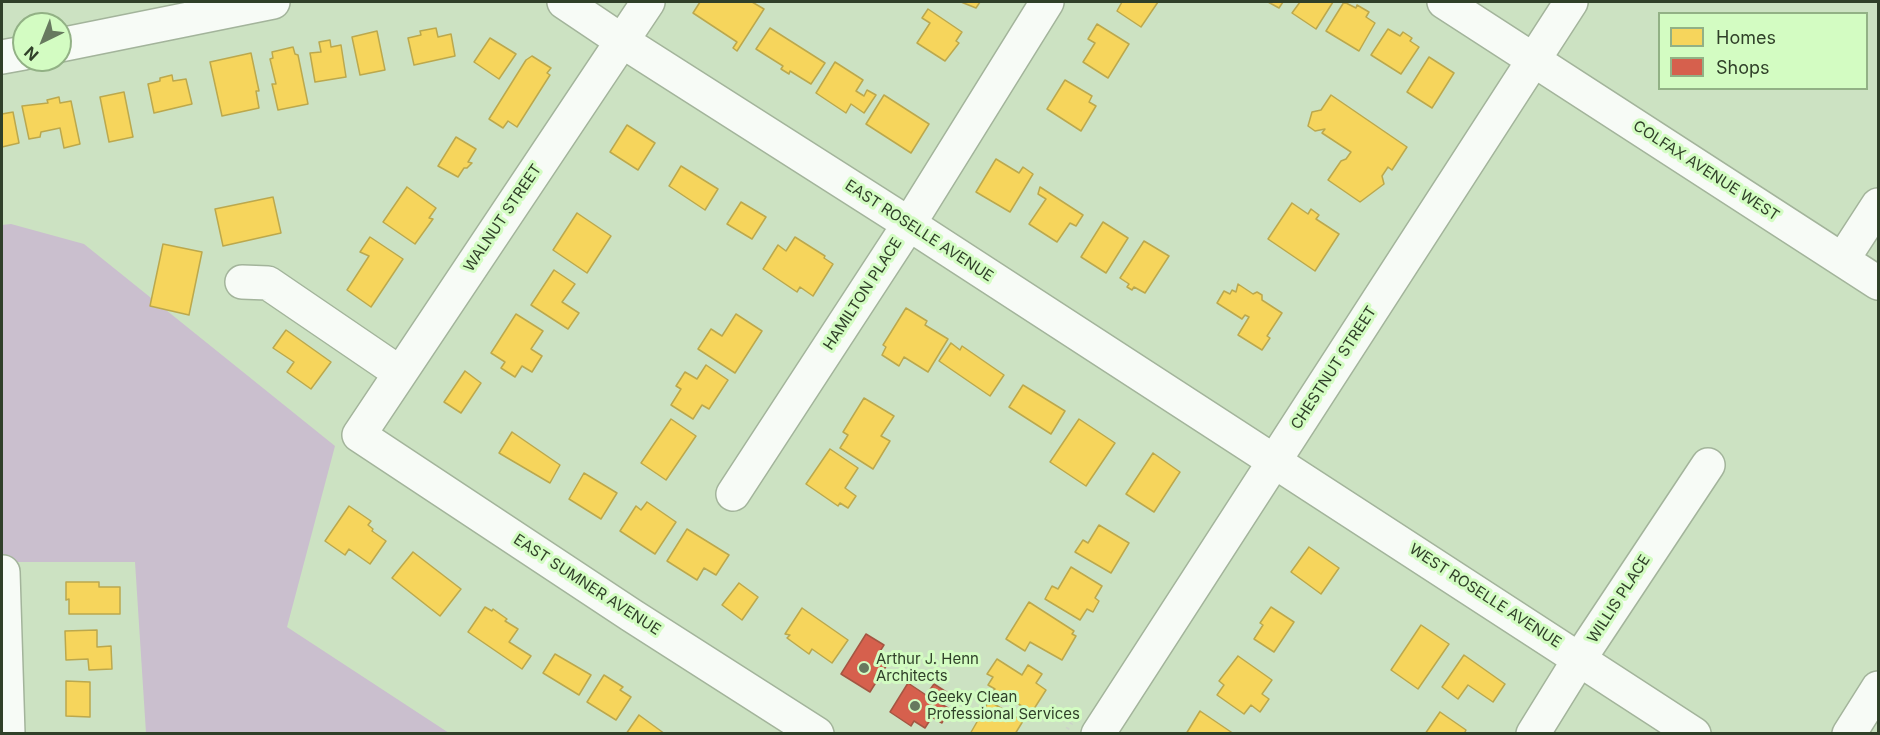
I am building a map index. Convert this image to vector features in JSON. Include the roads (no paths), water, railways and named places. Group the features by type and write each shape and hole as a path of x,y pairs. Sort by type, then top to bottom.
{"street":[{"path":"72,43 273,2"},
{"name":"EAST ROSELLE AVENUE","path":"564,2 1274,460"},
{"name":"WALNUT STREET","path":"359,435 648,2"},
{"name":"HAMILTON PLACE","path":"733,494 909,224 1047,2"},
{"name":"COLFAX AVENUE WEST","path":"1444,2 1878,283"},
{"name":"CHESTNUT STREET","path":"1098,734 1571,2"},
{"path":"1843,259 1878,205"},
{"path":"242,282 268,283 400,373"},
{"name":"EAST SUMNER AVENUE","path":"359,435 631,615 817,734"},
{"name":"WEST ROSELLE AVENUE","path":"1274,460 1694,734"},
{"name":"WILLIS PLACE","path":"1533,734 1580,658 1708,465"},
{"path":"3,572 8,734"},
{"path":"1849,734 1878,688"}],"place":[{"name":"Arthur J. Henn Architects","path":"864,668"},
{"name":"Geeky Clean Professional Services","path":"915,706"}]}
